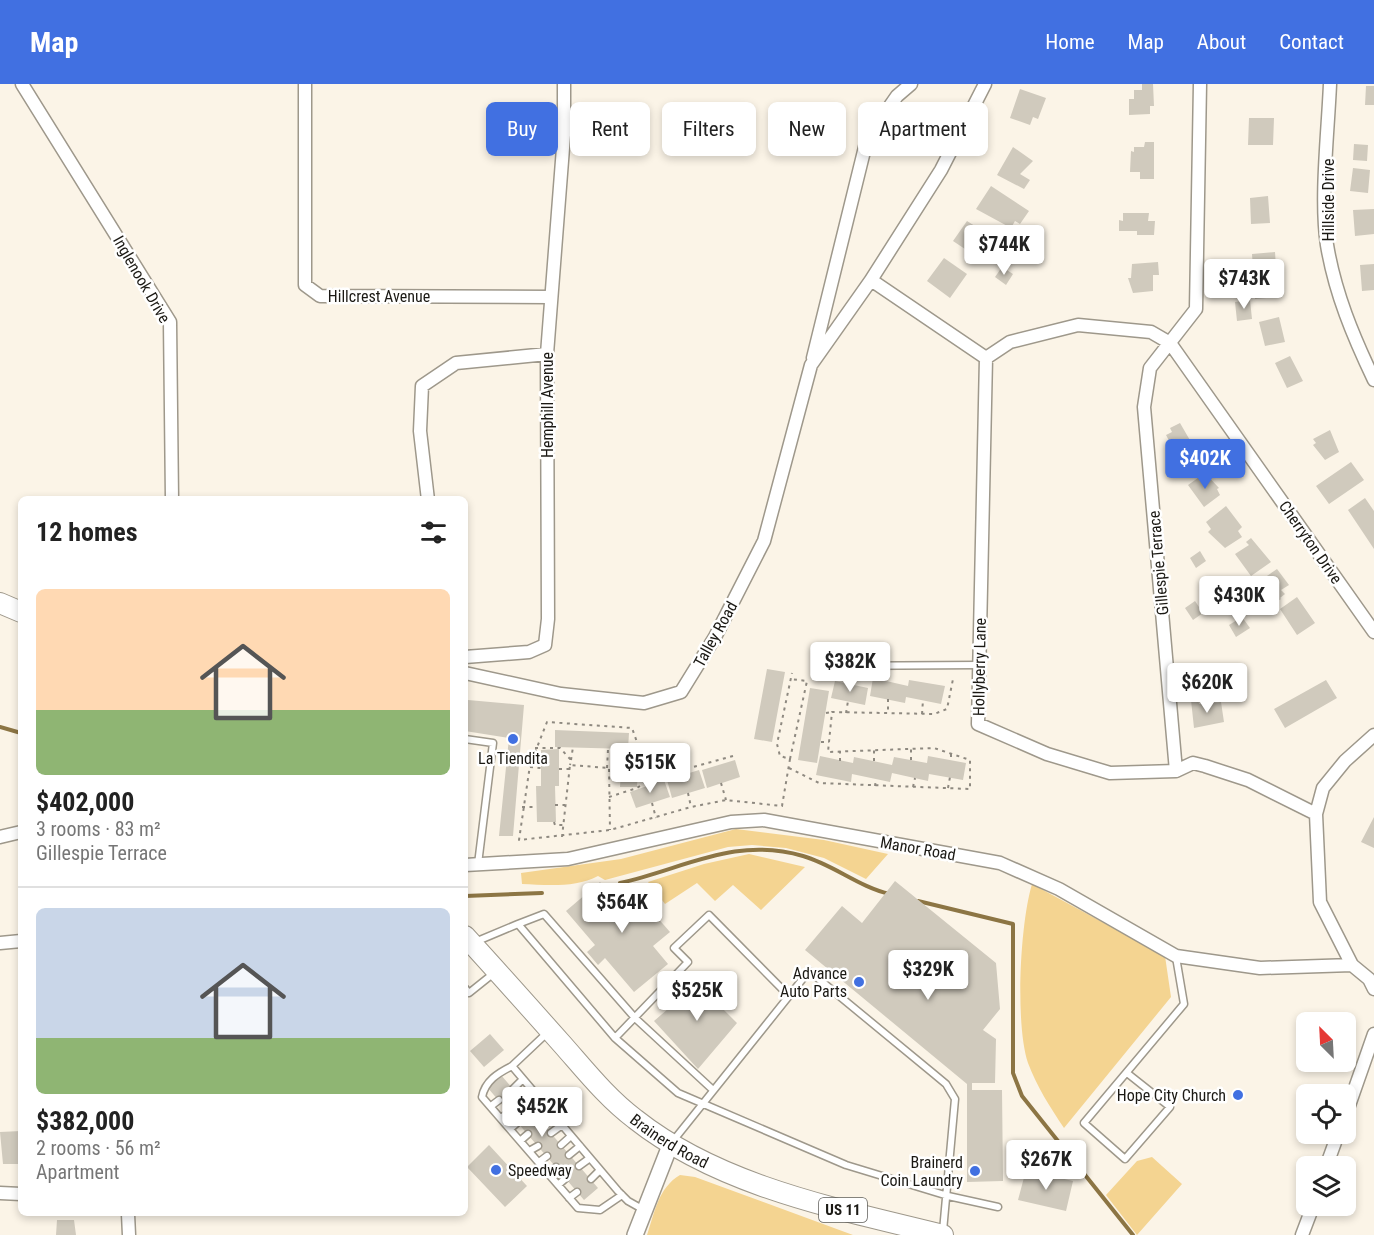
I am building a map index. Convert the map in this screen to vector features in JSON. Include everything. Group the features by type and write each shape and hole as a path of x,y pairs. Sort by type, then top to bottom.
{"main road":[{"path":"0,603 18,611"},
{"name":"Brainerd Road","path":"468,940 620,1107 671,1143 708,1164 761,1184 845,1210 943,1235"}],"street":[{"name":"Inglenook Drive","path":"22,84 170,322 172,496"},
{"name":"Hillcrest Avenue","path":"305,84 305,285 320,296 550,297"},
{"name":"Hemphill Avenue","path":"468,657 529,652 545,645 548,619 547,354 564,135 564,84"},
{"name":"Talley Road","path":"468,674 561,694 644,703 681,692 714,637 764,541 811,365 867,139 897,96 911,84"},
{"name":"Talley Road","path":"811,365 871,280 941,170 985,84"},
{"name":"Gillespie Terrace","path":"1176,771 1144,407 1150,368 1196,309 1200,84"},
{"name":"Hillside Drive","path":"1330,84 1327,243 1337,291 1352,336 1374,380"},
{"path":"871,280 986,358 1010,342 1078,325 1151,333 1170,343"},
{"name":"Cherryton Drive","path":"1170,343 1374,632"},
{"path":"428,496 420,431 422,386 456,363 547,354"},
{"name":"Hollyberry Lane","path":"986,358 978,724 1047,754 1110,773 1176,771 1193,763 1205,766 1248,780 1316,814"},
{"path":"1374,735 1345,761 1323,788 1316,814 1320,902 1352,965 1369,979 1374,989"},
{"name":"Manor Road","path":"468,865 568,859 731,822 764,820 1000,862 1059,889 1176,956 1260,968 1352,965"},
{"path":"0,837 18,833"},
{"path":"0,943 18,941"},
{"path":"1356,1085 1374,1034"},
{"path":"635,1235 671,1143"},
{"path":"0,1193 18,1194"},
{"path":"128,1216 129,1235"},
{"path":"1302,1235 1309,1216"}],"lane":[{"path":"822,666 979,665"},
{"path":"468,739 493,743 478,864"},
{"path":"468,940 544,914 635,1018 713,1090"},
{"path":"615,1038 688,962 674,948 709,915 789,996"},
{"path":"518,924 615,1038 678,1093 846,1165 948,1196 998,1206"},
{"path":"1127,1073 1170,1107 1125,1159 1084,1124 1184,1004 1176,956"},
{"path":"468,992 496,971"},
{"path":"671,1143 809,971 946,1084 955,1099 943,1235"},
{"path":"550,1030 512,1066 500,1072 484,1087 482,1097 578,1208 600,1210 622,1195"},
{"path":"512,1066 622,1195 645,1210"},
{"path":"513,1089 523,1079"},
{"path":"522,1099 531,1089"},
{"path":"490,1106 499,1100"},
{"path":"531,1111 542,1101"},
{"path":"501,1118 508,1112"},
{"path":"542,1122 552,1113"},
{"path":"510,1129 518,1122"},
{"path":"551,1133 562,1125"},
{"path":"520,1141 528,1134"},
{"path":"561,1145 571,1136"},
{"path":"529,1151 537,1146"},
{"path":"569,1155 580,1146"},
{"path":"539,1162 547,1156"},
{"path":"579,1167 590,1158"},
{"path":"549,1174 556,1167"},
{"path":"591,1179 600,1170"},
{"path":"558,1185 566,1178"},
{"path":"569,1198 578,1192"}],"path":[{"path":"790,759 780,756 777,744 792,673"},
{"path":"650,779 632,728 547,722 535,748 530,767 522,807 519,840 610,830 691,807 726,800 782,806 807,681 790,679"},
{"path":"826,713 934,714 947,709 953,679"},
{"path":"888,699 888,713"},
{"path":"922,714 923,700"},
{"path":"846,712 848,701"},
{"path":"789,768 819,783 970,789 970,760 934,748 828,752 832,712"},
{"path":"821,742 829,742"},
{"path":"562,837 573,747"},
{"path":"535,748 560,748 571,760"},
{"path":"608,749 610,830"},
{"path":"911,749 911,760"},
{"path":"874,750 874,761"},
{"path":"840,752 840,761"},
{"path":"951,754 951,760"},
{"path":"609,798 637,788 650,779 733,756"},
{"path":"714,761 716,766"},
{"path":"530,767 541,768"},
{"path":"559,769 607,768"},
{"path":"680,770 682,776"},
{"path":"948,788 950,777"},
{"path":"914,787 915,778"},
{"path":"875,786 876,779"},
{"path":"841,785 843,781"},
{"path":"721,783 726,800"},
{"path":"623,793 624,787"},
{"path":"688,793 691,807"},
{"path":"652,803 656,818"},
{"path":"555,805 565,805"},
{"path":"522,807 537,807"},
{"path":"554,822 555,825 563,825"}],"shaded area":[{"path":"736,829 824,840 888,854 866,879 824,858 786,848 752,845 728,847 605,880 598,876 571,884 522,884 521,873 621,859"},
{"path":"749,854 805,867 761,910 733,885 715,901 697,883 665,904 648,882 704,864"},
{"path":"1032,884 1165,956 1171,997 1064,1128 1035,1080 1028,1063 1021,1024 1022,948 1024,923"},
{"path":"1152,1157 1182,1184 1137,1235 1106,1195 1137,1161"},
{"path":"680,1175 695,1177 853,1235 647,1235 662,1194"}],"building":[{"path":"1142,84 1153,84 1154,106 1150,106 1150,114 1129,115 1129,99 1134,99 1134,90 1142,90"},
{"path":"1366,86 1374,86 1374,105 1365,105"},
{"path":"1020,89 1046,98 1038,119 1033,117 1030,125 1010,118"},
{"path":"1249,118 1274,118 1273,145 1248,145"},
{"path":"1145,142 1154,142 1154,179 1140,179 1140,172 1130,172 1131,151 1134,152 1134,147 1144,147"},
{"path":"1354,144 1368,145 1367,161 1353,160"},
{"path":"1013,147 1033,161 1020,174 1030,180 1024,189 997,175"},
{"path":"1353,168 1370,170 1368,193 1350,191"},
{"path":"991,186 1029,211 1020,224 1015,221 1011,228 976,209"},
{"path":"1268,196 1270,223 1251,224 1250,198"},
{"path":"1374,209 1374,234 1355,236 1353,210"},
{"path":"1123,213 1149,213 1148,221 1155,221 1154,235 1137,235 1137,231 1119,231 1119,220 1123,221"},
{"path":"967,221 997,240 983,261 953,241"},
{"path":"1027,232 1044,243 1036,255 1020,244"},
{"path":"1275,252 1278,297 1255,299 1252,254"},
{"path":"944,258 967,274 950,298 927,281"},
{"path":"1158,262 1159,275 1153,275 1153,291 1133,293 1128,278 1131,278 1132,264"},
{"path":"1374,264 1374,290 1362,291 1360,265"},
{"path":"1002,267 1013,274 1006,285 995,277"},
{"path":"1250,300 1252,319 1237,321 1235,302"},
{"path":"1279,317 1285,342 1265,346 1259,322"},
{"path":"1290,356 1303,381 1287,388 1275,363"},
{"path":"1180,423 1191,442 1188,443 1191,451 1174,459 1171,452 1174,450 1166,435 1172,432 1170,428"},
{"path":"1330,430 1339,452 1325,460 1313,445 1316,443 1313,439"},
{"path":"1351,462 1364,480 1329,504 1316,486"},
{"path":"1205,473 1219,488 1217,489 1220,495 1204,507 1188,485"},
{"path":"1365,498 1374,511 1374,549 1348,510"},
{"path":"1226,506 1242,527 1238,531 1242,537 1225,548 1208,532 1211,529 1206,522"},
{"path":"1251,538 1271,562 1251,576 1235,554 1249,545 1246,542"},
{"path":"1200,551 1206,561 1196,568 1190,558"},
{"path":"1277,569 1289,585 1281,590 1285,594 1281,599 1271,605 1268,601 1262,602 1251,587"},
{"path":"1238,593 1244,602 1234,609 1228,600"},
{"path":"1297,597 1315,623 1297,635 1280,609"},
{"path":"1195,601 1203,613 1193,620 1185,608"},
{"path":"1242,617 1250,628 1236,637 1229,625"},
{"path":"767,669 785,672 772,742 754,739"},
{"path":"873,678 908,686 909,680 945,686 941,704 906,697 905,703 870,696"},
{"path":"1326,680 1337,698 1285,728 1274,709"},
{"path":"835,681 868,688 865,705 831,698"},
{"path":"810,688 829,691 817,763 798,760"},
{"path":"1198,699 1199,704 1221,702 1224,722 1194,728 1191,700"},
{"path":"468,700 524,705 513,836 499,836 509,738 468,731"},
{"path":"555,730 629,733 628,749 555,747"},
{"path":"559,749 559,786 555,786 556,822 537,822 536,786 541,786 541,750"},
{"path":"622,751 639,752 637,787 620,787"},
{"path":"820,756 853,763 854,757 892,765 894,757 927,763 928,756 966,763 963,780 929,774 928,781 892,773 890,782 852,774 851,782 816,775"},
{"path":"735,760 740,777 707,788 702,770"},
{"path":"699,770 705,788 672,798 667,780"},
{"path":"664,780 670,797 636,808 630,792"},
{"path":"1374,817 1374,848 1361,842"},
{"path":"895,881 996,963 1000,1009 983,1030 996,1039 995,1083 972,1083 972,1090 1002,1090 1003,1181 967,1182 967,1084 805,950 842,906 862,923"},
{"path":"600,882 620,905 635,892 670,932 653,946 668,964 634,992 605,958 598,965 587,952 595,945 566,911"},
{"path":"705,977 724,995 717,1003 737,1023 698,1069 654,1021"},
{"path":"490,1034 504,1050 484,1067 470,1051"},
{"path":"501,1075 598,1188 584,1200 487,1087"},
{"path":"18,1131 18,1164 3,1164 0,1132"},
{"path":"489,1145 527,1186 505,1207 468,1166"},
{"path":"1026,1170 1073,1181 1066,1211 1018,1200"},
{"path":"57,1220 74,1220 76,1235 56,1235"}],"waterway":[{"path":"0,727 18,732"},
{"path":"620,883 710,857 754,850 778,851 803,856 890,894"},
{"path":"468,896 542,893"},
{"path":"918,901 1013,924 1013,1073 1022,1096 1133,1235"}],"place":[{"name":"La Tiendita","path":"513,739"},
{"name":"Advance Auto Parts","path":"859,982"},
{"name":"Hope City Church","path":"1238,1095"},
{"name":"Speedway","path":"496,1170"},
{"name":"Brainerd Coin Laundry","path":"975,1171"}]}
